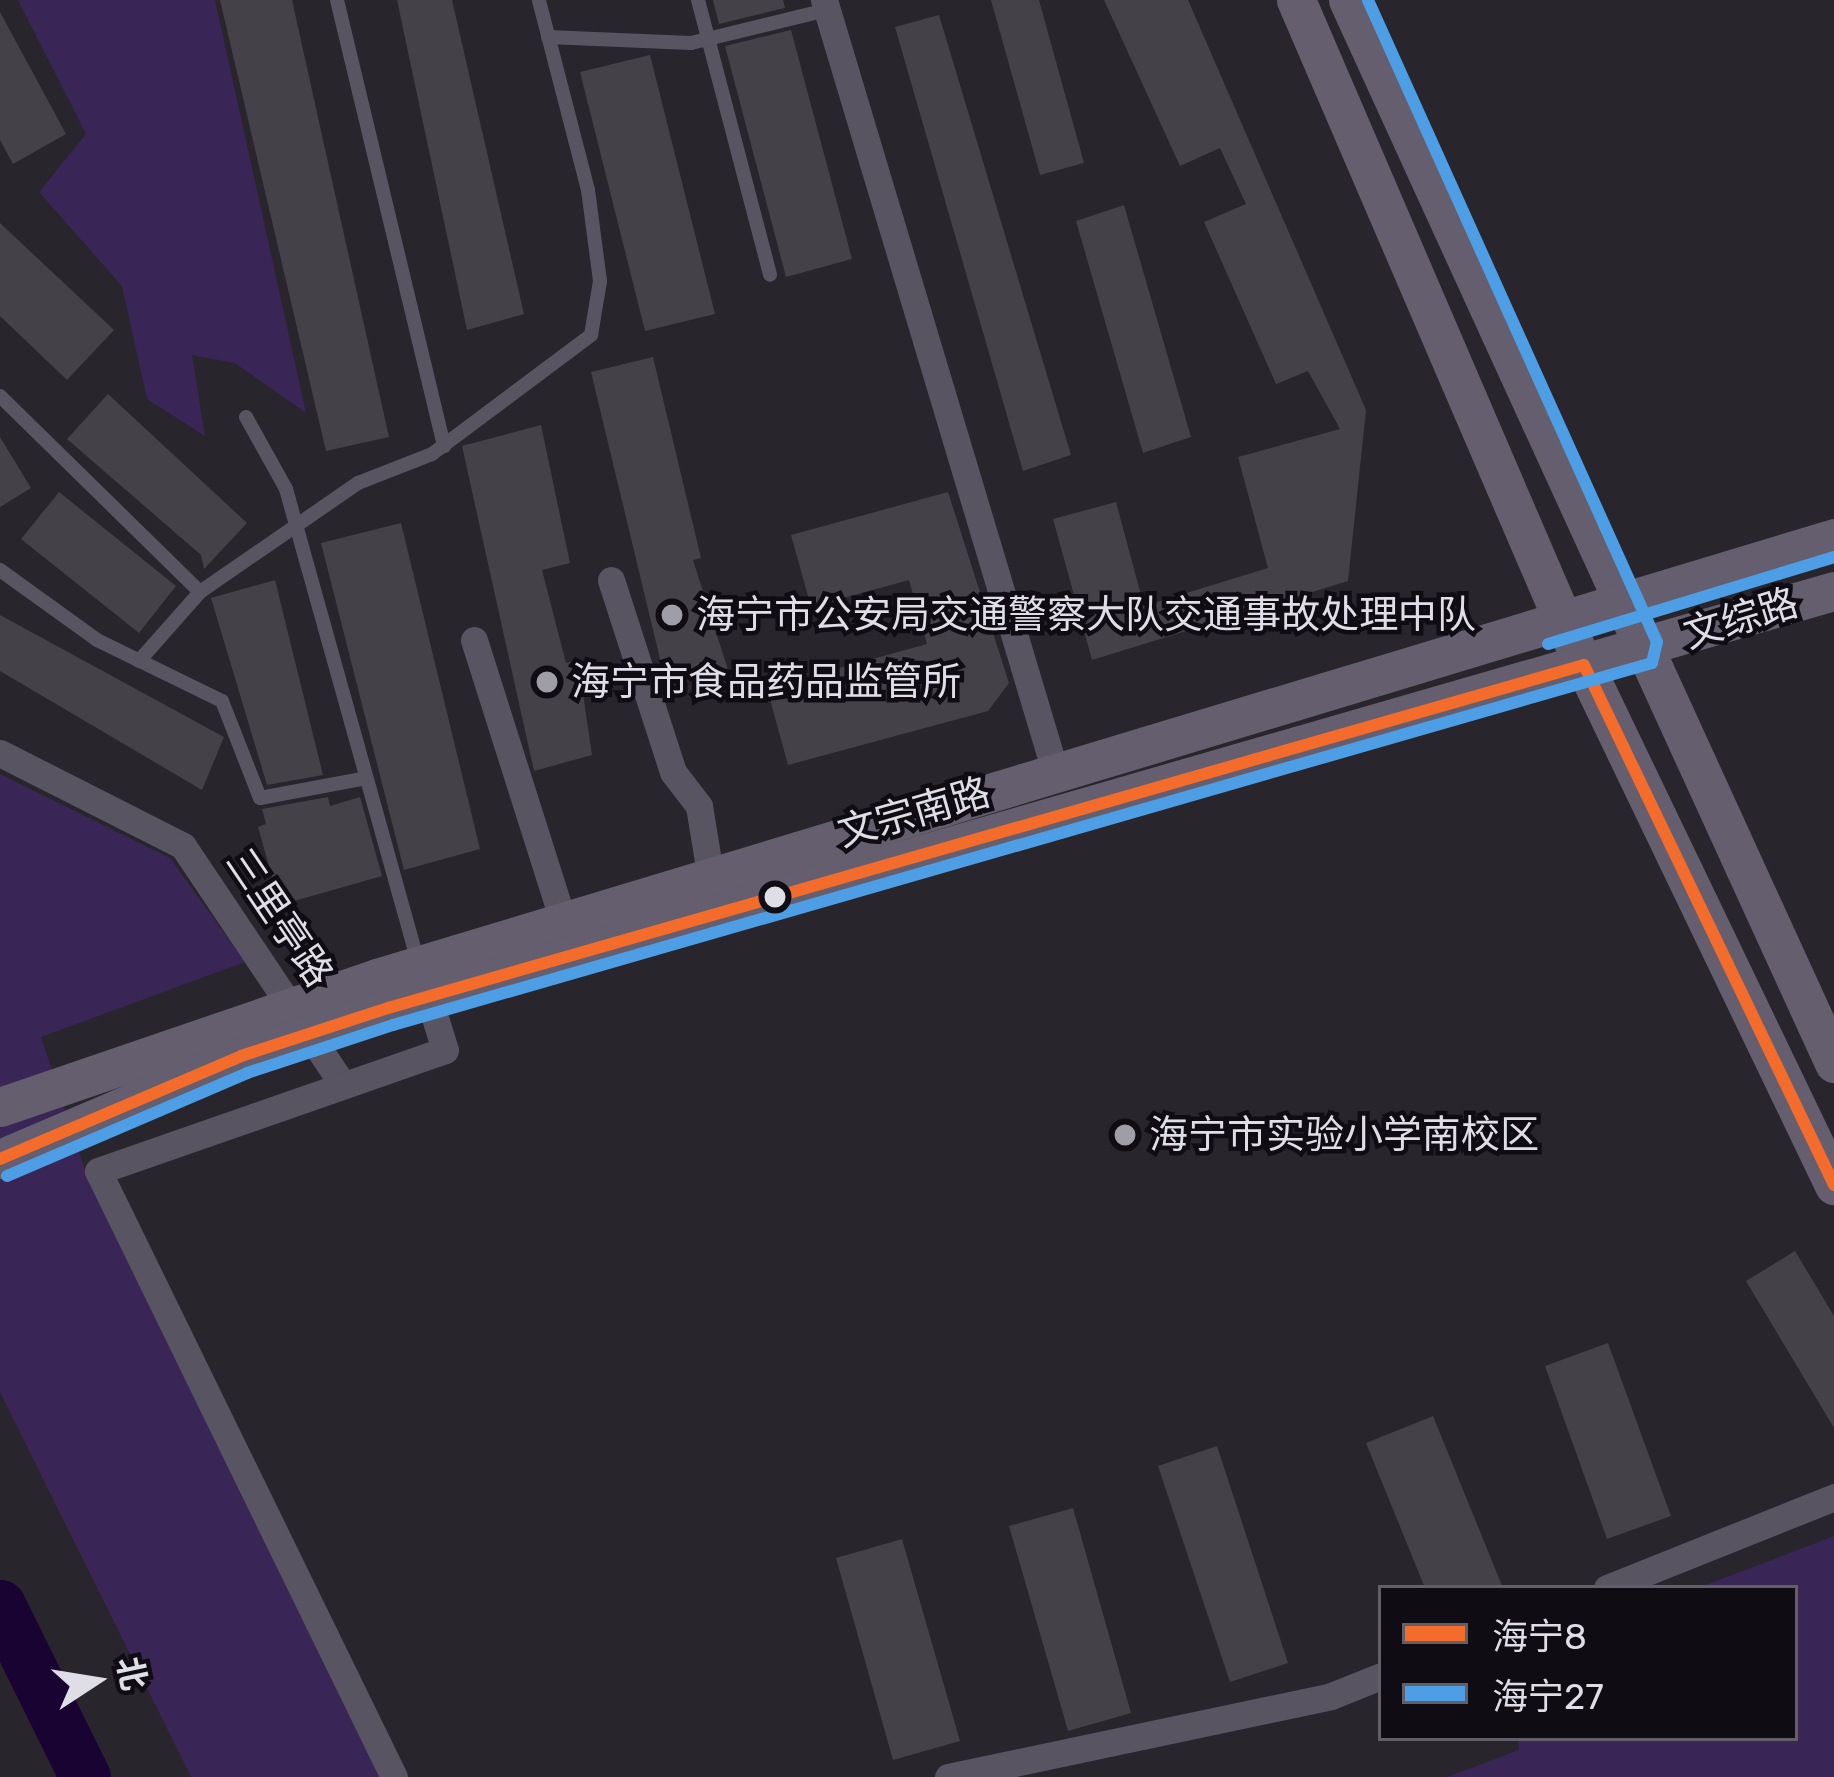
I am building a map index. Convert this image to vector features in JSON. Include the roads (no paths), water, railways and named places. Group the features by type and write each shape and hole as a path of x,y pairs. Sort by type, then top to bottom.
{"main road":[{"path":"1297,0 1564,621 1834,1185"},
{"path":"1348,0 1617,598 1834,1063"},
{"name":"文宗南路","path":"0,1107 382,993 562,917 1564,621 1617,598 1834,538"},
{"name":"文综路","path":"423,978 1641,649 1834,591"},
{"path":"0,1160 382,993"}],"street":[{"path":"825,5 1055,771"},
{"path":"611,580 673,772 699,806 710,873"},
{"path":"474,640 562,917"},
{"name":"三里亭路","path":"0,753 183,846 343,1085"},
{"path":"394,1777 98,1171 445,1050 423,978"},
{"path":"1614,1585 1834,1497"},
{"path":"948,1777 1331,1696 1378,1677"}],"lane":[{"path":"337,0 444,446"},
{"path":"139,661 200,592 358,483 444,446 591,335 600,281 588,190 538,0"},
{"path":"698,0 770,275"},
{"path":"548,37 708,39 825,5"},
{"path":"0,396 200,592"},
{"path":"246,417 296,526 362,779 423,978"},
{"path":"0,570 139,661 222,701 260,798 362,779"}],"waterway":[{"path":"0,1605 85,1777"}],"place":[{"name":"海宁市公安局交通警察大队交通事故处理中队","path":"672,615"},
{"name":"海宁市食品药品监管所","path":"547,682"},
{"name":"海宁市实验小学南校区","path":"1125,1135"}]}
